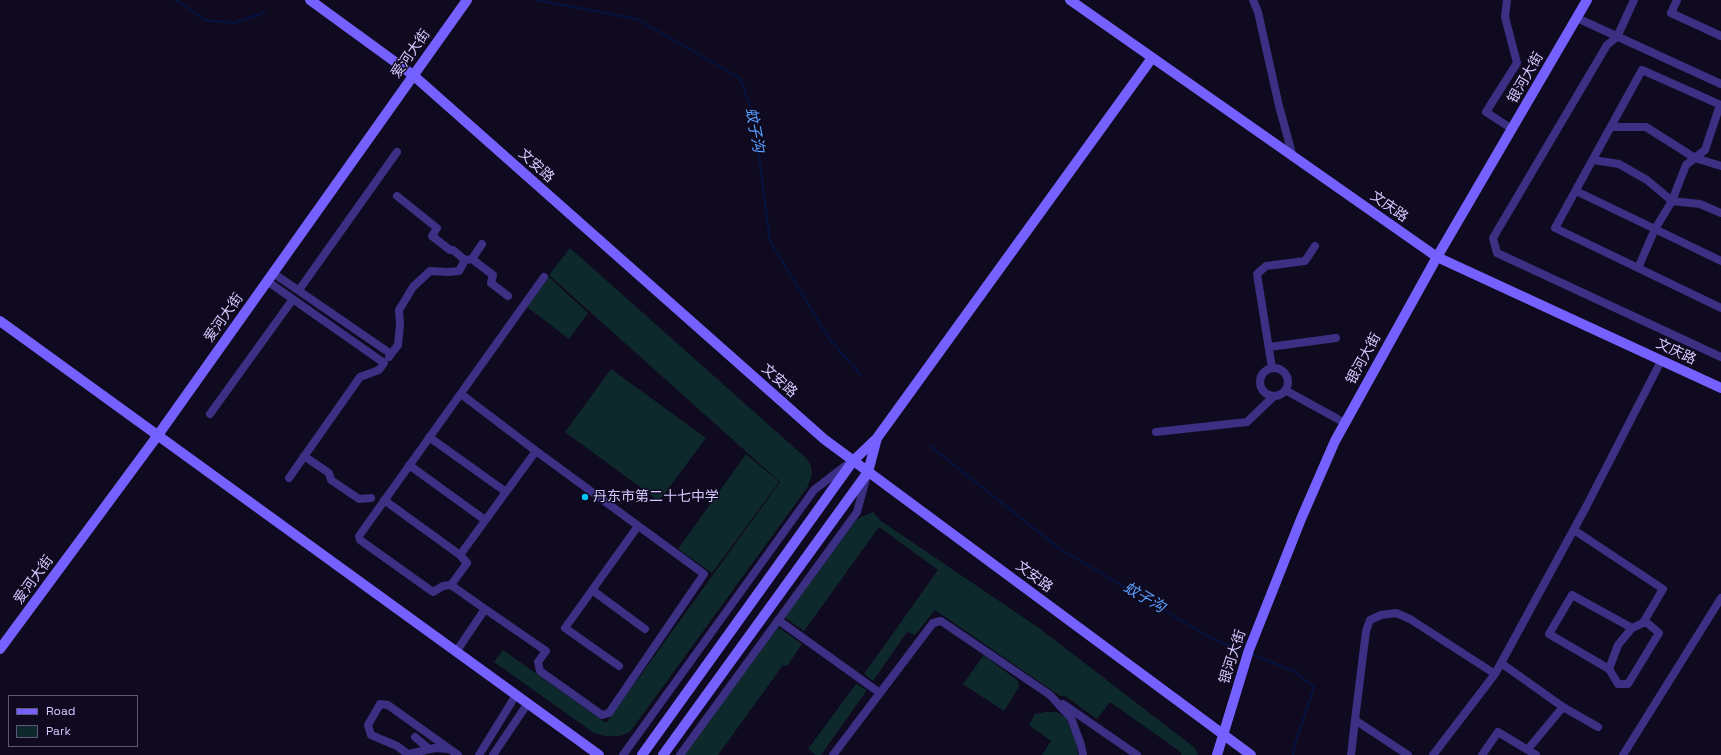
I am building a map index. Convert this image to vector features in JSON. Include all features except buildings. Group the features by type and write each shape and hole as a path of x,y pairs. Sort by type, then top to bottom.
{"street":[{"name":"文安路","path":"310,0 413,75 824,439 1251,755"},
{"name":"爱河大街","path":"0,649 158,436 467,0"},
{"name":"文庆路","path":"1070,0 1437,257 1721,388"},
{"path":"1253,0 1258,12 1279,106 1294,157"},
{"path":"1506,0 1505,17 1517,63 1486,112 1512,129"},
{"name":"银河大街","path":"1217,755 1248,653 1301,519 1335,441 1437,257 1587,0"},
{"path":"1634,0 1617,36 1607,45 1493,238 1497,253 1721,357"},
{"path":"1677,0 1671,13 1721,36"},
{"path":"1577,18 1721,84"},
{"path":"623,755 814,490 853,460 877,438 1152,58"},
{"path":"1638,268 1655,229 1672,201 1686,165 1705,150 1721,105 1642,70 1555,228 1638,268 1720,305"},
{"path":"1611,127 1646,127 1695,158 1721,166"},
{"path":"299,290 397,152"},
{"path":"1593,160 1619,164 1647,180 1672,201 1700,204 1721,213"},
{"path":"1576,191 1721,261"},
{"path":"397,196 436,228 432,236 450,250 453,250 469,259 493,275 491,283 508,296"},
{"path":"288,478 360,377 379,370 398,345 400,325 399,310 413,287 430,271 459,271 482,244"},
{"path":"1272,368 1258,274 1266,266 1305,261 1315,246"},
{"path":"270,277 299,290 391,354"},
{"path":"270,277 293,299 384,363"},
{"path":"461,394 704,574 609,713 602,715 540,671 538,662 546,651 451,585 443,586 433,592 360,540 359,536 544,277"},
{"path":"210,414 293,299"},
{"path":"0,321 599,755"},
{"path":"1269,347 1336,338"},
{"path":"1433,755 1495,674 1574,530 1661,361"},
{"path":"1156,432 1247,422 1274,396 1285,390 1288,381 1285,372 1272,368 1264,372 1260,380 1262,389 1269,395 1274,396"},
{"path":"1285,390 1345,423"},
{"path":"429,437 506,492"},
{"path":"680,755 857,512 877,438"},
{"path":"460,555 536,451"},
{"path":"304,456 329,473 331,480 359,499 370,498"},
{"path":"642,755 853,460"},
{"path":"409,465 485,520"},
{"path":"663,755 868,472"},
{"path":"384,500 460,555 467,563 451,585"},
{"path":"619,666 565,628 638,526"},
{"path":"1574,530 1663,589 1645,621 1632,628 1618,645 1609,669"},
{"path":"592,590 645,629"},
{"path":"1632,628 1572,595 1549,634 1609,669 1618,684 1628,684 1659,633 1645,621"},
{"path":"1623,755 1721,598"},
{"path":"456,652 485,609"},
{"path":"1351,755 1366,631 1370,620 1381,615 1396,613 1410,619 1495,674"},
{"path":"778,620 880,693"},
{"path":"833,755 933,623 942,621 1137,755"},
{"path":"1501,663 1563,707 1598,727"},
{"path":"479,755 516,695"},
{"path":"1050,695 1071,718 1083,755"},
{"path":"493,755 528,703"},
{"path":"450,750 435,748 409,755 397,746 370,735 368,725 380,704 388,705 458,755"},
{"path":"1528,749 1563,707"},
{"path":"1356,720 1408,755"},
{"path":"1482,755 1498,732 1536,755"},
{"path":"415,737 429,749"}],"green space":[{"path":"570,248 806,458 811,466 812,475 807,488 630,732 619,736 606,736 594,733 494,662 503,650 606,723 780,482 549,275"},
{"path":"549,277 588,313 569,339 527,307"},
{"path":"611,369 706,438 659,501 565,432"},
{"path":"746,454 779,482 712,573 678,549"},
{"path":"873,512 881,521 1039,628 1195,748 1198,755 1181,755 1182,753 1110,702 1097,719 1065,696 1060,696 935,610 915,635 907,632 873,681 864,674 938,570 879,527 804,631 784,617 857,519"},
{"path":"778,627 802,644 787,666 783,665 718,755 683,755"},
{"path":"984,655 1018,681 1019,687 1004,711 963,684"},
{"path":"856,684 867,690 821,755 816,755 808,749"},
{"path":"1057,712 1066,718 1076,741 1078,755 1042,755 1051,741 1029,725 1035,714"}],"waterway":[{"name":"蚊子沟","path":"176,0 205,20 234,23 265,12"},
{"name":"蚊子沟","path":"537,0 637,19 740,78 754,117 770,241 830,340 861,375"},
{"name":"蚊子沟","path":"930,446 1060,549 1213,639 1246,652"},
{"name":"蚊子沟","path":"1252,654 1295,672 1314,687 1294,747 1293,755"}],"place":[{"name":"丹东市第二十七中学","path":"585,497"}]}
